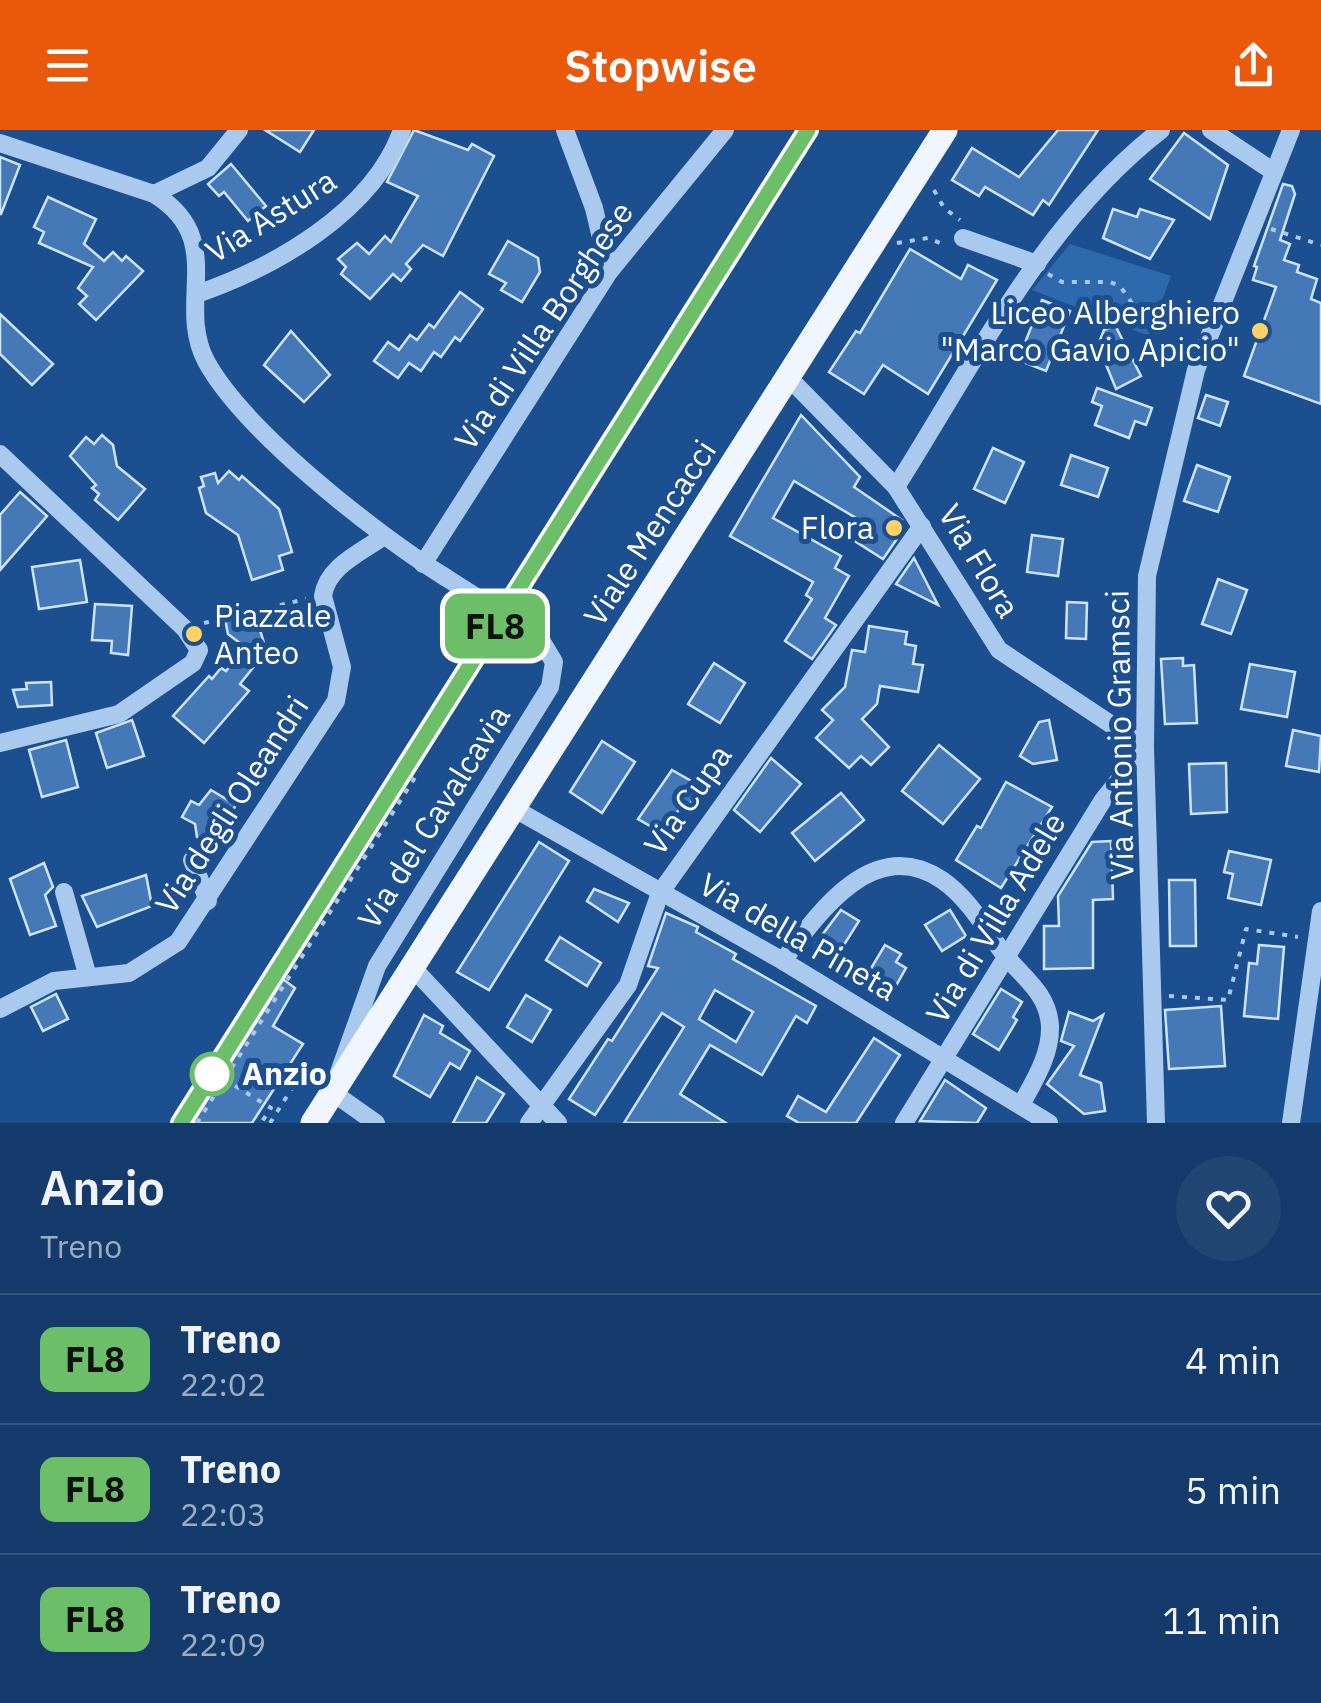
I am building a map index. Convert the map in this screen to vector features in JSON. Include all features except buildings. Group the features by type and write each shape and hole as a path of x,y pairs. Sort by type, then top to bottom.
{"main road":[{"name":"Viale Mencacci","path":"313,1123 945,130"}],"street":[{"path":"0,144 154,194 208,168 239,130"},
{"name":"Via Astura","path":"196,294 268,262 346,210 378,176 402,130"},
{"path":"565,130 594,208 609,272"},
{"name":"Via di Villa Borghese","path":"423,564 609,272 724,130"},
{"path":"896,486 1037,264 1100,184 1161,130"},
{"path":"1211,130 1274,172"},
{"name":"Via Antonio Gramsci","path":"1156,1123 1145,747 1147,576 1196,370 1291,130"},
{"name":"Via del Cavalcavia","path":"154,194 174,210 194,242 198,342 226,390 265,431 384,536 539,638 554,662 550,687 377,966 332,1092"},
{"path":"963,238 1037,264"},
{"name":"Via Flora","path":"788,377 896,486 998,650 1145,747"},
{"path":"0,454 185,629 199,650 193,663 118,714 0,743"},
{"name":"Via Cupa","path":"529,1123 628,986 660,893 922,526"},
{"path":"324,596 335,570 384,536"},
{"name":"Via degli Oleandri","path":"0,1008 45,984 122,975 150,964 184,936 336,700 342,667 324,596"},
{"name":"Via di Villa Adele","path":"904,1123 1103,800 1145,747"},
{"name":"Via della Pineta","path":"513,808 784,961 1049,1123"},
{"path":"192,860 208,901"},
{"path":"784,961 834,895 863,876 904,867 920,870 949,886 1006,957 1034,985 1049,1020 1044,1058 1021,1105"},
{"path":"64,892 88,977"},
{"path":"1291,1123 1321,911"},
{"path":"412,967 558,1123"},
{"path":"332,1092 376,1123"}],"path":[{"path":"875,240 895,244 928,238 949,247 963,238 960,220 944,208 919,171"},
{"path":"1252,223 1321,245"},
{"path":"1037,264 1062,282 1098,279 1120,286 1136,309 1165,319"},
{"path":"185,629 236,612 324,596"},
{"path":"196,1123 419,771"},
{"path":"1154,995 1228,1000 1246,929 1316,940"},
{"path":"224,1079 277,1112 270,1123"},
{"path":"261,1123 271,1108"}],"shaded area":[{"path":"1070,244 1171,276 1149,336 1032,290"}],"railway":[{"path":"181,1123 808,130"}],"train":[{"name":"FL8","path":"181,1123 808,130"}],"place":[{"name":"Liceo Alberghiero \"Marco Gavio Apicio\"","path":"1260,331"},
{"name":"Flora","path":"894,528"},
{"name":"Piazzale Anteo","path":"194,634"},
{"name":"Anzio","path":"212,1074"}]}
